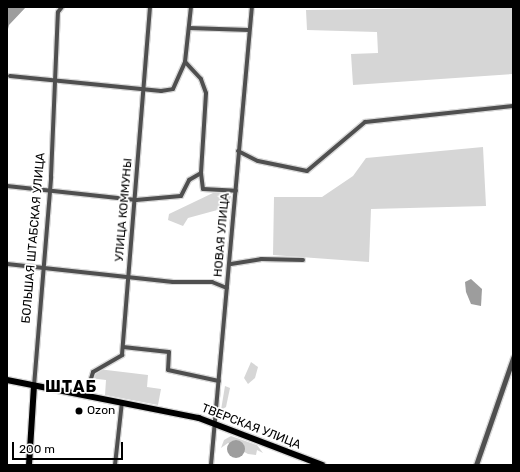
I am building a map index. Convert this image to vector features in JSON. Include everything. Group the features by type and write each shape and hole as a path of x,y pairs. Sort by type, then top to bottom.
{"main road":[{"name":"ТВЕРСКАЯ УЛИЦА","path":"7,380 122,401 215,424 322,465"},
{"name":"БОЛЬШАЯ ШТАБСКАЯ УЛИЦА","path":"29,465 34,386"}],"street":[{"name":"БОЛЬШАЯ ШТАБСКАЯ УЛИЦА","path":"34,386 57,80 58,12 62,7"},
{"name":"УЛИЦА КОММУНЫ","path":"123,347 136,200 150,7"},
{"path":"10,76 143,88 173,89 185,62 191,7"},
{"name":"НОВАЯ УЛИЦА","path":"211,465 227,288 231,264 238,151 252,7"},
{"path":"189,28 249,30"},
{"path":"185,62 201,79 206,93 201,173 203,189 236,191"},
{"path":"238,151 258,160 307,171 365,122 513,106"},
{"path":"7,186 50,189 136,200 181,196 190,180 201,173"},
{"path":"231,264 261,259 303,260"},
{"path":"7,264 129,276 212,282 227,288"},
{"path":"86,395 89,376 101,365 121,357 123,347 169,352 168,370 219,381"},
{"path":"476,465 513,358"},
{"path":"115,465 122,401"}],"shaded area":[{"path":"7,7 26,7 9,25 7,33"},
{"path":"513,7 513,74 353,85 351,54 378,53 377,32 307,30 306,10"},
{"path":"483,147 486,206 371,209 369,262 273,255 274,197 322,197 353,176 366,158"},
{"path":"215,192 231,196 229,203 221,209 188,218 183,226 168,220 169,214"},
{"path":"471,279 482,289 481,306 471,304 466,292 465,282"},
{"path":"251,362 258,367 255,378 248,384 244,378"},
{"path":"98,369 148,375 147,387 161,389 158,405 105,395 106,380 90,378"},
{"path":"225,386 230,388 226,407 221,410"},
{"path":"231,436 257,445 263,453 257,450 256,455 248,454 228,443 221,448 224,440"},
{"path":"236,440 242,443 245,449 242,455 236,458 230,455 227,449 230,443"}],"place":[{"name":"Ozon","path":"79,411"}],"district":[{"name":"ШТАБ","path":"71,387"}]}
